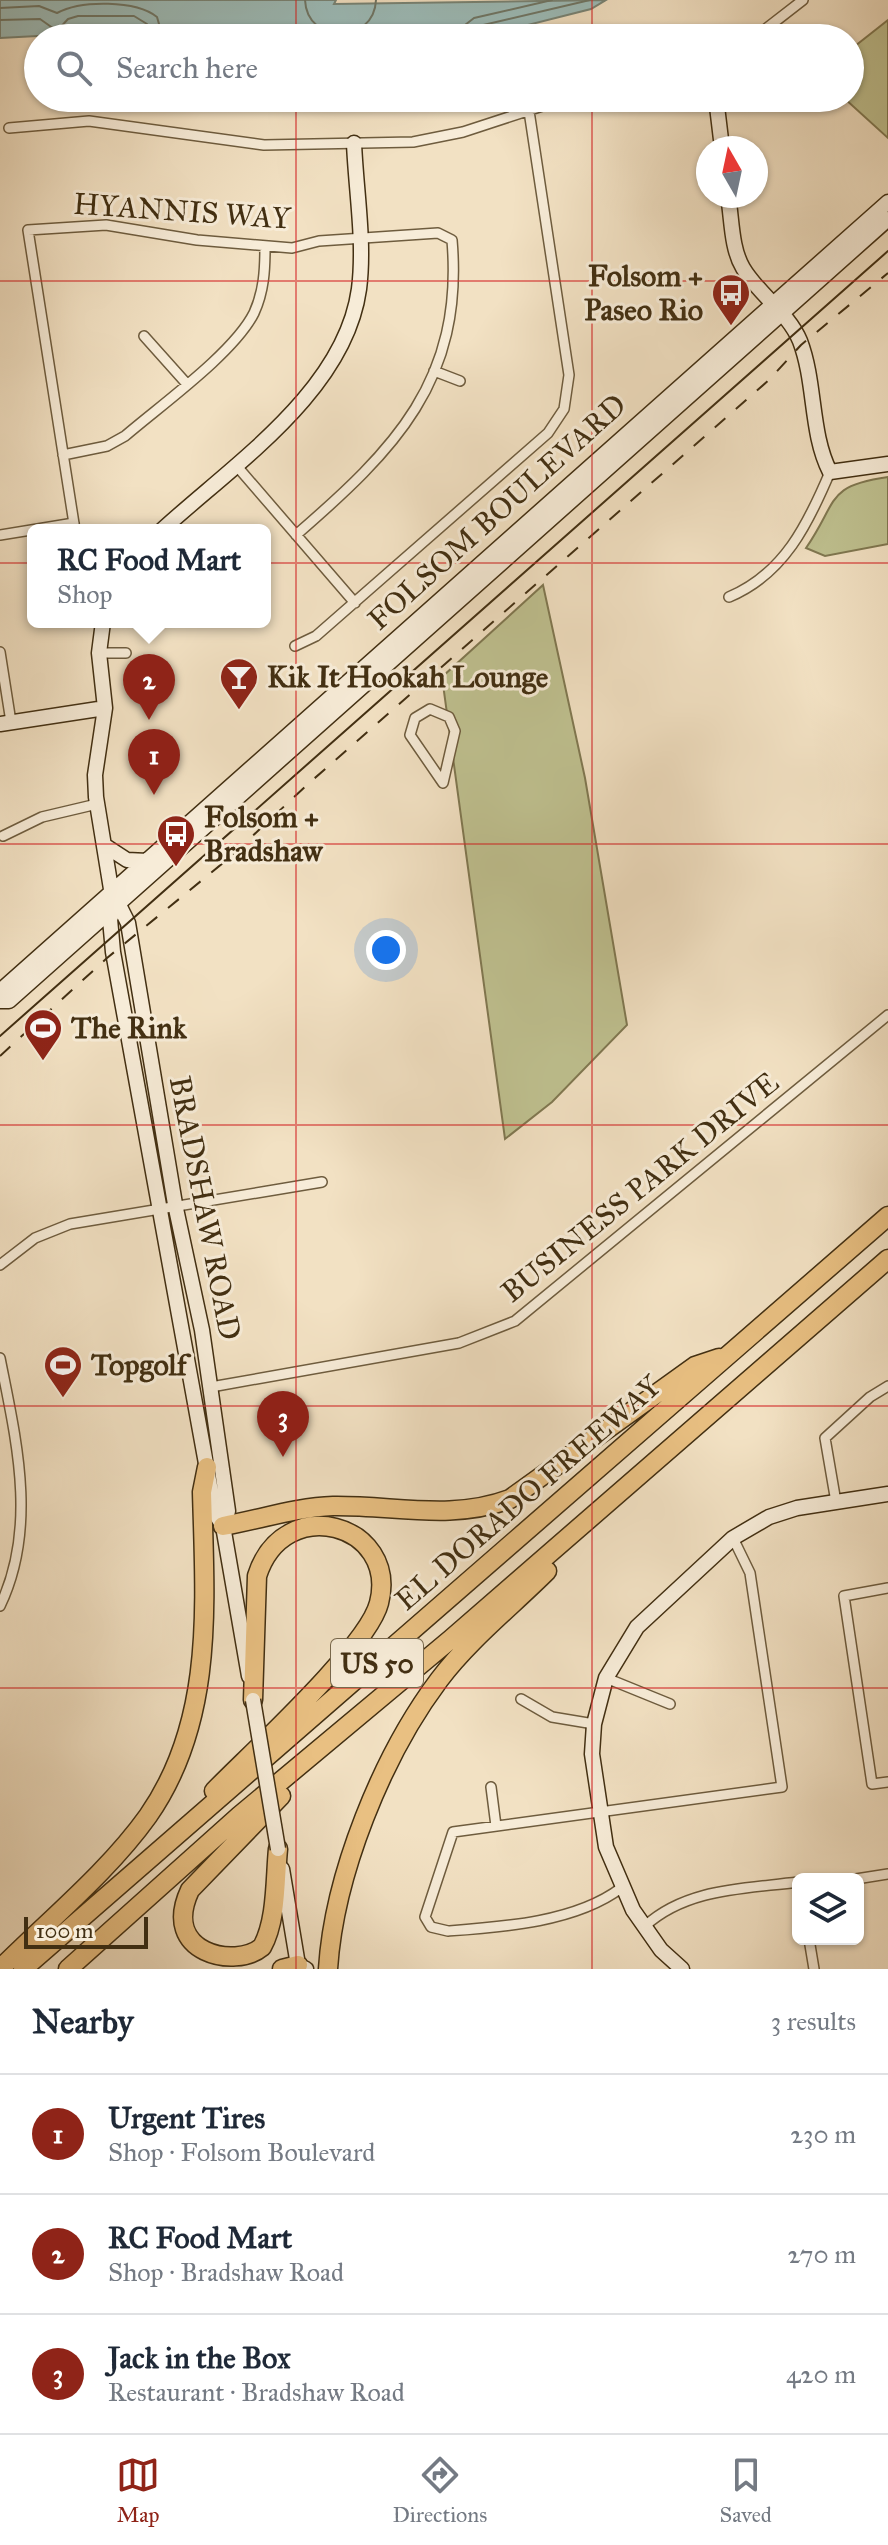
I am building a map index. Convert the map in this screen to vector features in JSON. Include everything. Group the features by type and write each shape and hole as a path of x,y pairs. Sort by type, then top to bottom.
{"highway":[{"name":"EL DORADO FREEWAY","path":"23,1969 888,1216"},
{"name":"EL DORADO FREEWAY","path":"68,1969 888,1259"},
{"path":"223,1526 331,1506 456,1512 484,1509 522,1491 695,1366 729,1355"},
{"path":"0,1969 146,1818 182,1752 195,1709 202,1665 202,1492 207,1467"},
{"path":"328,1969 343,1875 400,1741 440,1679 644,1472"},
{"path":"113,1891 342,1659 370,1623 379,1605 379,1575 367,1547 352,1534 333,1526 313,1524 276,1540 263,1557 257,1576 253,1700"},
{"path":"278,1849 270,1921 260,1949 253,1957 236,1964 217,1964 200,1956 188,1943 181,1925 182,1907 190,1890 340,1732"}],"main road":[{"path":"718,112 721,136"},
{"path":"169,524 302,403 335,359 355,309 359,240 354,143"},
{"name":"FOLSOM BOULEVARD","path":"0,1001 9,1001 608,467 888,202"},
{"path":"730,208 739,260 796,333 806,360 823,458 830,472 888,464"},
{"name":"FOLSOM BOULEVARD","path":"0,991 650,412 865,239 888,216"},
{"path":"608,467 608,458 643,428 650,412"},
{"name":"BRADSHAW ROAD","path":"102,628 99,653 105,708 95,775 97,804 111,889 116,904 127,915 181,1326 215,1513 223,1526 295,1968"},
{"path":"6,723 105,708"},
{"path":"104,845 127,860 148,861"},
{"name":"BRADSHAW ROAD","path":"116,904 110,919 113,952 167,1206 211,1387 228,1511 223,1526"},
{"path":"80,938 96,936 106,942 113,952"},
{"path":"181,1326 194,1369 211,1387"},
{"path":"682,1969 661,1950 621,1888 606,1847 593,1764 594,1724 606,1678 637,1627 733,1538 778,1514 888,1494"}],"street":[{"path":"772,24 803,0"},
{"path":"9,128 89,121 264,145 413,142 526,112"},
{"path":"295,646 316,636 548,433 564,409 569,375 529,112"},
{"name":"HYANNIS WAY","path":"74,524 28,230 68,225 106,225 292,248 319,241 438,233 452,240 450,310 434,371 411,418 388,451 360,480 296,535"},
{"path":"63,455 114,443 232,342 250,320 264,283 265,247"},
{"path":"144,336 186,383"},
{"path":"434,371 460,381"},
{"path":"235,464 355,603"},
{"path":"729,597 758,581 784,557 815,508 830,472"},
{"path":"0,535 27,532"},
{"path":"0,652 6,723"},
{"path":"99,653 126,653"},
{"path":"430,709 445,713 455,731 443,783 421,752 410,735 415,718 430,709"},
{"path":"3,836 42,817 97,804"},
{"name":"BUSINESS PARK DRIVE","path":"211,1387 459,1343 515,1321 888,1015"},
{"path":"0,1265 27,1243 52,1230 167,1206 322,1182"},
{"path":"0,1358 18,1459 22,1515 17,1553 0,1606"},
{"path":"836,1502 825,1438 870,1397 888,1386"},
{"path":"621,1888 598,1904 572,1914 454,1931 431,1927 425,1917 453,1832 782,1787 750,1573 733,1538"},
{"path":"888,1588 844,1596 872,1784 888,1782"},
{"path":"606,1678 670,1704"},
{"path":"521,1699 552,1717 594,1724"},
{"path":"491,1787 496,1826"},
{"path":"864,1878 888,1874"},
{"path":"645,1926 667,1908 694,1897 792,1883"},
{"path":"810,1945 814,1969"}],"green space":[{"path":"888,20 888,138 859,112 864,112 864,39"},
{"path":"888,477 888,544 825,556 806,548 843,491 853,485"},
{"path":"543,585 585,778 627,1025 552,1102 505,1139 442,677"}],"water":[{"path":"0,0 336,0 334,4 606,0 591,9 532,24 24,24 24,37 0,38"}],"tram line":[{"path":"0,1036 888,251"}],"railway":[{"path":"0,1056 107,958 229,858 308,784 769,380 801,345 888,273"}],"place":[{"name":"Folsom + Paseo Rio","path":"731,327"},
{"name":"Kik It Hookah Lounge","path":"239,711"},
{"name":"RC Food Mart","path":"149,720"},
{"name":"Urgent Tires","path":"154,795"},
{"name":"Folsom + Bradshaw","path":"176,868"},
{"name":"The Rink","path":"43,1062"},
{"name":"Topgolf","path":"63,1399"},
{"name":"Jack in the Box","path":"283,1457"}]}
